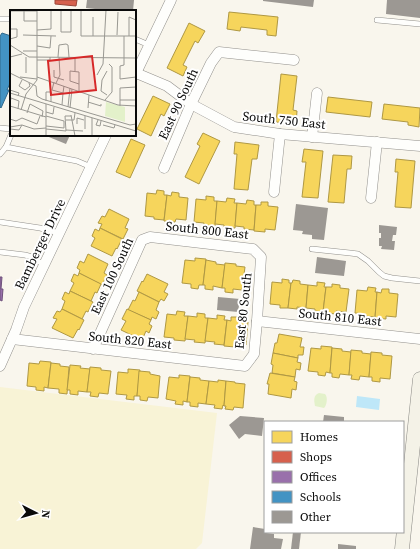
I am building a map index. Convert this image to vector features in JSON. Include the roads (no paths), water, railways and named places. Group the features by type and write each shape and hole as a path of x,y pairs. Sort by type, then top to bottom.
{"main road":[{"path":"404,516 420,379"},
{"path":"402,549 403,533"}],"street":[{"path":"136,74 171,0"},
{"name":"East 90 South","path":"164,168 192,104 212,62 219,52 294,60"},
{"name":"South 750 East","path":"136,74 167,86 192,104 234,127 280,134 420,146"},
{"path":"312,136 317,93"},
{"path":"274,192 280,134"},
{"name":"Bamberger Drive","path":"0,366 24,308 106,136"},
{"path":"371,198 377,142"},
{"name":"South 800 East","path":"146,238 150,237 253,249 261,257"},
{"name":"East 100 South","path":"93,349 142,240 146,238"},
{"name":"East 80 South","path":"245,366 254,354 261,257"},
{"name":"South 810 East","path":"257,321 420,339"},
{"name":"South 820 East","path":"12,339 245,366"}],"lane":[{"path":"0,18 10,19"},
{"path":"377,20 420,24"},
{"path":"136,39 149,45"},
{"path":"0,128 10,129"},
{"path":"0,154 6,147 11,136"},
{"path":"6,147 77,161 91,167"},
{"path":"0,222 40,228 59,234"},
{"path":"312,248 358,254 384,276 420,281"},
{"path":"0,252 32,257 44,265"}],"water":[{"path":"357,396 380,399 379,410 356,407"}]}
